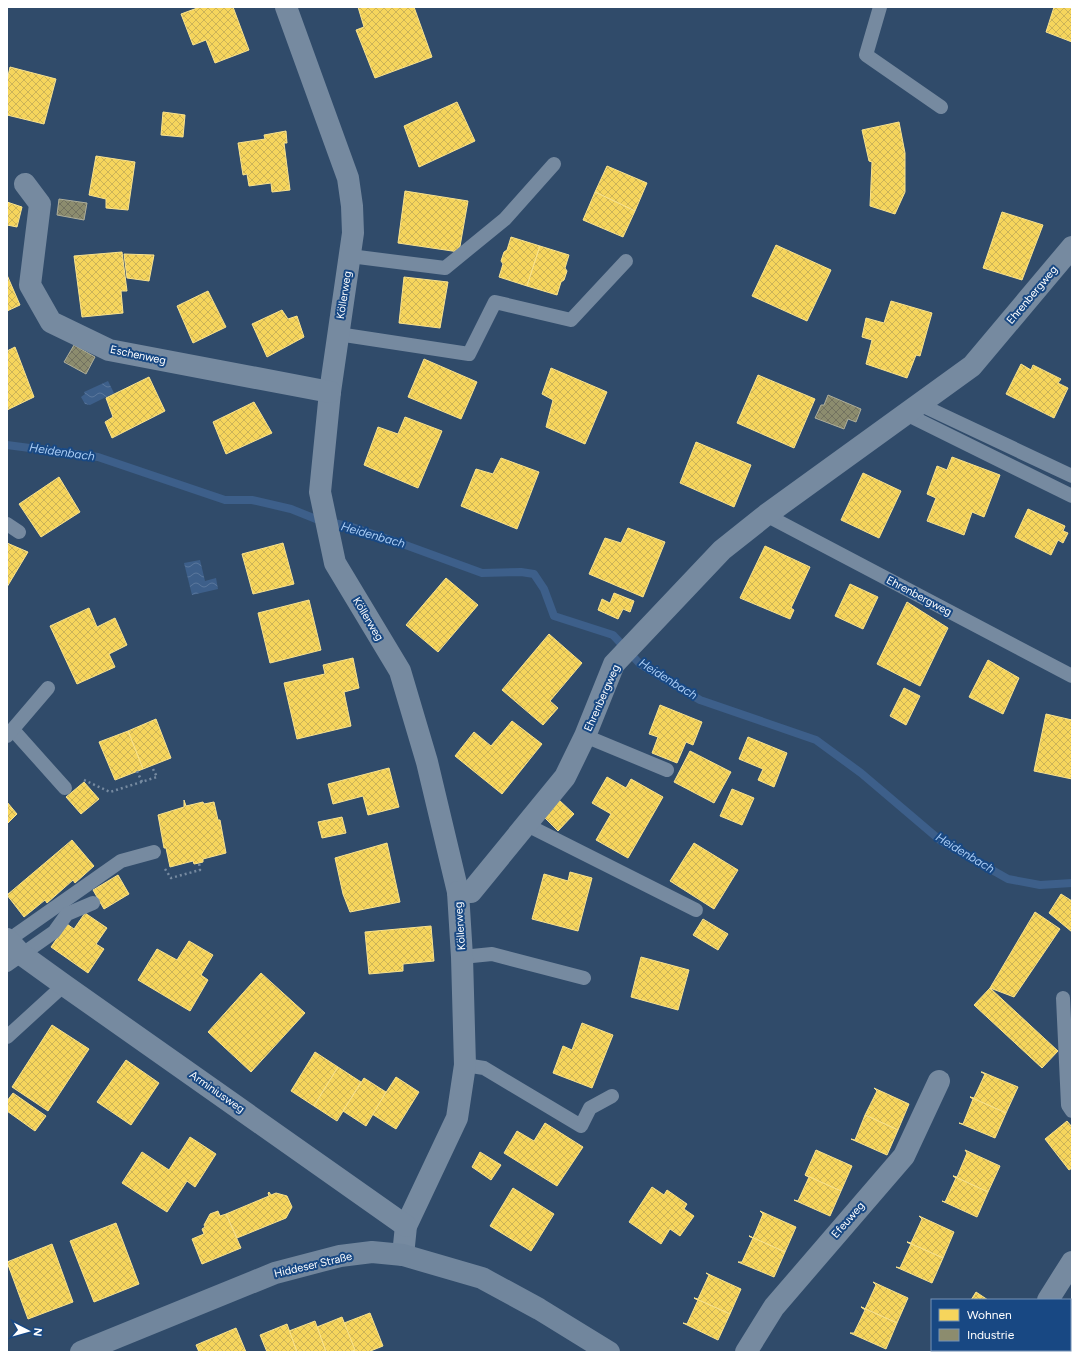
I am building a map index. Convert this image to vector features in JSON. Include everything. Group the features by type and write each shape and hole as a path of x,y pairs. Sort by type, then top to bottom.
{"main road":[{"name":"Hiddeser Straße","path":"82,1352 275,1272 340,1256 372,1252 403,1255 482,1278 539,1309 609,1352"}],"street":[{"name":"Köllerweg","path":"286,7 348,178 352,206 353,233 330,392 320,492 335,563 400,671 427,762 458,892 462,956 465,1065 457,1118 406,1226"},
{"name":"Eschenweg","path":"25,184 40,204 30,285 51,322 109,350 330,392"},
{"name":"Ehrenbergweg","path":"458,892 471,892 565,777 585,736 614,664 722,550 766,515 972,366 1072,247"},
{"name":"Arminiusweg","path":"11,950 64,985 406,1226"},
{"name":"Efeuweg","path":"746,1352 774,1307 904,1156 939,1081"},
{"path":"403,1255 406,1226"},
{"path":"1049,1299 1072,1262"}],"lane":[{"path":"880,7 866,55 941,107"},
{"path":"350,256 445,268 505,219 554,164"},
{"path":"338,334 469,354 495,302 571,320 626,261"},
{"path":"913,409 1072,476"},
{"path":"913,409 1072,496"},
{"name":"Ehrenbergweg","path":"766,515 1072,676"},
{"path":"7,524 19,532"},
{"path":"48,688 10,734 65,788"},
{"path":"585,736 667,770"},
{"path":"527,825 696,910"},
{"path":"11,950 17,934 121,862 154,852"},
{"path":"11,950 54,932 67,914 93,903"},
{"path":"462,956 492,954 584,978"},
{"path":"7,1037 64,985"},
{"path":"1063,998 1068,1105 1072,1111"},
{"path":"465,1065 484,1068 581,1126 590,1108 612,1096"}],"path":[{"path":"82,779 110,792 157,777 153,768"},
{"path":"137,771 142,782"},
{"path":"154,852 171,878 200,870 199,863"}],"water":[{"path":"108,381 114,393 90,405 85,404 81,397 85,394 84,392"},
{"path":"200,560 205,581 216,578 218,589 192,595 184,563"}],"building: Wohnen":[{"path":"200,7 233,7 249,50 215,63 206,40 193,45 181,14"},
{"path":"358,7 414,7 432,57 375,78 356,30 364,27"},
{"path":"1054,7 1072,7 1072,42 1046,32"},
{"path":"10,67 56,79 44,124 7,115 7,81"},
{"path":"457,102 475,141 419,167 404,126"},
{"path":"163,112 185,115 183,137 161,135"},
{"path":"899,122 905,153 905,192 895,214 870,206 872,162 869,161 862,130"},
{"path":"286,131 287,143 284,143 290,190 272,192 271,183 249,186 247,174 243,175 238,143 265,139 264,135"},
{"path":"96,156 135,162 128,210 106,208 106,199 89,195"},
{"path":"607,166 647,183 635,211 595,192"},
{"path":"405,191 468,201 459,252 398,243"},
{"path":"595,192 635,211 623,237 583,220"},
{"path":"7,202 22,207 17,227 7,225"},
{"path":"1002,212 1043,225 1022,280 983,268"},
{"path":"511,237 540,246 527,286 499,277 503,264 501,261 504,252 507,250"},
{"path":"776,245 831,270 807,321 752,296"},
{"path":"540,246 569,255 565,268 567,271 564,280 561,282 557,295 527,286"},
{"path":"122,252 127,291 121,291 123,313 82,317 74,256"},
{"path":"124,254 154,255 149,281 127,278"},
{"path":"7,275 20,305 7,311"},
{"path":"404,277 448,282 440,328 399,323"},
{"path":"208,291 226,327 193,343 177,306"},
{"path":"891,301 932,313 920,356 916,355 907,378 866,364 872,340 862,337 866,318 884,323"},
{"path":"282,310 288,319 297,316 304,337 267,357 252,324"},
{"path":"15,347 34,397 7,410 7,351"},
{"path":"424,359 477,382 461,419 408,397"},
{"path":"1021,364 1031,370 1033,365 1061,379 1058,383 1068,388 1054,418 1006,394"},
{"path":"551,368 607,392 585,444 546,427 553,400 542,394"},
{"path":"758,375 815,399 794,448 737,423"},
{"path":"149,377 165,411 112,438 105,422 113,417 106,398"},
{"path":"254,402 272,433 226,454 213,422"},
{"path":"405,417 442,431 418,488 364,465 378,427 398,434"},
{"path":"696,442 751,465 734,507 680,483"},
{"path":"952,457 1000,475 984,517 972,512 964,535 927,521 936,498 927,494 937,466 947,470"},
{"path":"501,458 539,472 517,529 461,506 476,469 493,474"},
{"path":"863,473 901,491 879,538 841,520"},
{"path":"59,477 80,512 41,537 19,504"},
{"path":"1028,509 1065,526 1063,531 1068,533 1063,543 1058,540 1051,555 1015,537"},
{"path":"628,528 665,542 643,597 589,574 605,538 621,543"},
{"path":"7,543 28,552 7,587"},
{"path":"283,543 294,584 253,594 242,554"},
{"path":"765,546 810,567 791,608 794,610 790,619 740,598"},
{"path":"446,578 478,605 438,652 406,625"},
{"path":"850,584 878,597 863,629 835,616"},
{"path":"614,593 634,601 630,612 623,609 618,619 598,610 602,599 610,603"},
{"path":"309,600 321,650 270,663 258,613"},
{"path":"907,602 948,628 920,686 877,664"},
{"path":"89,608 97,627 115,618 127,645 109,654 115,667 77,684 50,626"},
{"path":"549,634 582,663 550,701 558,708 543,725 502,690"},
{"path":"353,658 359,688 344,692 351,726 297,739 284,683 325,674 323,665"},
{"path":"988,660 1019,678 1003,714 969,697"},
{"path":"904,688 920,696 906,725 890,716"},
{"path":"660,705 702,722 693,745 686,742 677,763 652,753 658,737 649,734"},
{"path":"1046,714 1072,720 1072,779 1034,771"},
{"path":"156,719 171,758 143,769 128,731"},
{"path":"512,721 542,744 502,794 455,756 474,732 491,746"},
{"path":"128,731 143,769 115,780 99,742"},
{"path":"748,737 787,753 774,787 758,780 763,769 739,759"},
{"path":"690,751 731,772 714,803 674,782"},
{"path":"389,768 399,807 368,815 363,796 333,804 328,784"},
{"path":"607,777 626,788 631,779 663,797 628,858 596,840 611,814 592,803"},
{"path":"84,782 99,799 81,814 66,797"},
{"path":"732,789 754,798 742,825 720,816"},
{"path":"184,800 186,806 203,802 204,804 214,802 218,820 220,820 226,853 203,859 203,862 199,863 194,864 193,861 170,867 166,848 164,848 158,815 184,807"},
{"path":"559,800 574,814 558,831 543,816"},
{"path":"7,802 17,814 7,824"},
{"path":"342,817 346,833 322,838 318,822"},
{"path":"72,840 94,866 75,883 73,880 47,903 45,900 24,917 7,895"},
{"path":"387,843 400,902 350,912 343,894 335,858"},
{"path":"694,843 738,870 714,909 670,881"},
{"path":"570,872 592,878 578,931 532,919 544,874 568,881"},
{"path":"118,875 129,894 104,909 93,890"},
{"path":"1061,894 1072,901 1072,932 1049,913"},
{"path":"1035,912 1060,929 1014,997 990,988"},
{"path":"85,913 107,928 96,944 104,949 88,973 51,947 67,924 74,929"},
{"path":"703,919 728,934 718,950 693,935"},
{"path":"431,926 434,961 403,964 403,971 369,974 365,932"},
{"path":"189,941 213,955 201,975 208,980 190,1011 138,980 157,949 177,960"},
{"path":"641,957 689,970 678,1010 631,997"},
{"path":"261,973 305,1013 251,1072 208,1032"},
{"path":"990,988 1058,1051 1042,1068 974,1005"},
{"path":"582,1023 613,1035 592,1088 553,1073 563,1046 572,1050"},
{"path":"52,1025 89,1049 48,1111 12,1087"},
{"path":"315,1052 338,1067 314,1106 291,1091"},
{"path":"126,1060 159,1083 131,1125 97,1102"},
{"path":"338,1067 361,1082 337,1121 314,1106"},
{"path":"981,1072 1018,1087 1006,1113 970,1097 974,1098 985,1074"},
{"path":"396,1077 419,1092 396,1129 372,1114"},
{"path":"364,1078 386,1092 366,1126 343,1111"},
{"path":"874,1088 909,1104 898,1130 865,1115 877,1091"},
{"path":"13,1093 46,1116 35,1131 7,1111 7,1101"},
{"path":"970,1097 1006,1113 995,1138 959,1123 963,1124 973,1099"},
{"path":"865,1115 898,1130 887,1155 851,1139 855,1140"},
{"path":"1067,1121 1072,1127 1072,1168 1069,1170 1045,1139"},
{"path":"545,1123 583,1147 557,1186 504,1153 517,1131 534,1141"},
{"path":"190,1137 216,1154 195,1187 187,1181 167,1212 122,1183 142,1152 169,1170"},
{"path":"816,1150 852,1166 841,1191 805,1175"},
{"path":"965,1150 1000,1166 988,1192 953,1176 957,1177 967,1153"},
{"path":"480,1152 501,1165 491,1180 472,1167"},
{"path":"805,1175 841,1191 830,1216 794,1200 798,1201 809,1177"},
{"path":"953,1176 988,1192 977,1217 942,1201 945,1202 956,1178"},
{"path":"652,1187 664,1195 667,1190 687,1204 684,1209 694,1216 680,1236 670,1229 661,1244 629,1222"},
{"path":"513,1188 554,1214 531,1251 490,1226"},
{"path":"269,1192 271,1195 276,1193 287,1196 292,1207 286,1218 237,1238 226,1214 269,1196"},
{"path":"218,1211 220,1216 226,1214 241,1248 202,1264 192,1239 204,1234 202,1229 205,1227 204,1225 210,1214"},
{"path":"760,1211 796,1227 785,1252 753,1238 763,1214"},
{"path":"919,1216 954,1232 943,1258 907,1242 911,1243 922,1219"},
{"path":"116,1223 139,1284 94,1302 70,1241"},
{"path":"749,1236 785,1252 774,1277 738,1262 742,1262 753,1238"},
{"path":"907,1242 943,1258 932,1283 896,1267 900,1268 911,1244"},
{"path":"52,1244 73,1302 28,1319 7,1262"},
{"path":"706,1273 741,1289 730,1314 694,1298 698,1299 709,1275"},
{"path":"873,1282 908,1298 897,1323 865,1309 876,1285"},
{"path":"976,1292 986,1299 972,1299"},
{"path":"694,1298 730,1314 718,1340 683,1323 687,1324 698,1300"},
{"path":"861,1307 897,1323 886,1349 850,1333 854,1333 865,1310"},
{"path":"370,1313 383,1346 368,1352 355,1352 344,1323"},
{"path":"342,1317 355,1350 349,1352 326,1352 317,1327"},
{"path":"315,1321 326,1352 297,1352 289,1331"},
{"path":"287,1324 297,1352 267,1352 260,1335"},
{"path":"236,1328 246,1352 199,1352 196,1345"},
{"path":"972,1351 986,1351 985,1352"}],"building: Industrie":[{"path":"59,199 87,203 84,220 57,215"},
{"path":"74,345 95,357 86,374 64,362"},
{"path":"828,395 861,409 856,422 848,419 844,429 815,418 821,405 824,405"}],"waterway":[{"name":"Heidenbach","path":"7,445 98,457 225,500 252,500 291,509 316,519 352,527 400,543 482,573 521,572 534,574 544,589 554,616 613,635 640,664 700,700 816,740 861,773 941,841 1008,879 1040,885 1072,883"}]}
